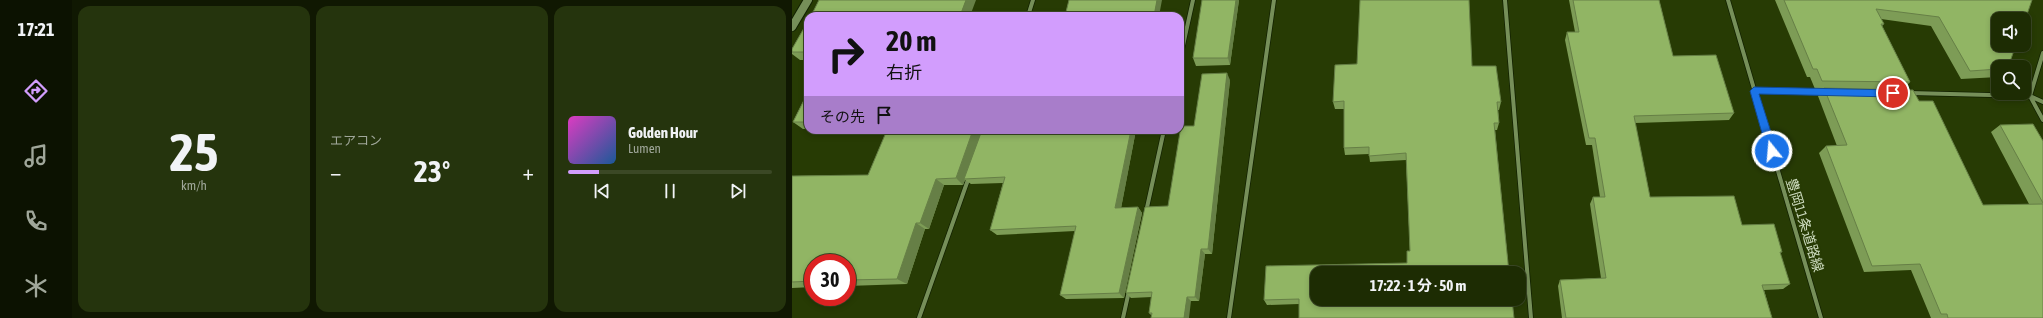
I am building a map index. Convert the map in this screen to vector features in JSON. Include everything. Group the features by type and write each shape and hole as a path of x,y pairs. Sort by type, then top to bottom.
{"street":[{"path":"792,27 808,0"},
{"path":"1030,12 1034,0"},
{"path":"1184,41 1193,0"},
{"path":"1229,318 1274,0"},
{"path":"1505,0 1531,318"},
{"name":"豊岡11条道路線","path":"1728,0 1822,318"},
{"path":"2031,93 2043,53"},
{"path":"1754,91 1834,92"},
{"path":"1905,93 1991,95"},
{"path":"2031,96 2043,102"},
{"path":"2031,98 2043,120"},
{"path":"1144,220 1163,134"},
{"path":"919,318 970,175"},
{"path":"1123,318 1130,288"}],"building":[{"path":"819,0 966,0 962,12 813,12"},
{"path":"1069,0 1157,0 1155,12 1066,12"},
{"path":"1202,0 1236,0 1228,58 1193,58"},
{"path":"1360,0 1469,0 1472,66 1496,66 1501,102 1497,102 1499,123 1494,123 1508,266 1310,266 1310,306 1513,306 1514,318 1299,318 1299,299 1264,300 1266,266 1407,263 1407,251 1410,251 1406,153 1369,156 1369,147 1344,148 1344,101 1333,102 1335,65 1357,64"},
{"path":"1573,0 1659,0 1673,56 1716,55 1734,113 1634,116 1650,197 1734,196 1742,225 1774,224 1782,252 1780,252 1790,284 1762,285 1772,318 1566,318 1560,280 1606,278 1593,197 1605,197 1595,138 1589,138 1567,32 1579,32"},
{"path":"1784,0 2032,0 2028,12 1991,12 1991,52 2013,52 2011,60 1991,60 1991,70 1970,71 1939,17 1876,9 1884,24 1881,24 1910,82 1822,81 1817,69 1813,69"},
{"path":"804,28 804,52 792,52 792,49"},
{"path":"1227,73 1208,249 1201,249 1195,297 1187,297 1184,318 1151,318 1152,313 1149,313 1152,292 1126,293 1145,207 1168,206 1180,134 1184,134 1184,126 1194,126 1202,74"},
{"path":"1824,88 1913,90 1919,101 1933,101 1983,205 2043,204 2043,318 1948,318 1947,314 1941,314 1920,264 1872,266 1826,146 1847,145"},
{"path":"804,100 804,122 793,122"},
{"path":"2033,124 2043,141 2043,203 2000,125"},
{"path":"885,134 972,134 956,178 936,179 920,223 916,223 897,279 856,280 856,254 804,254 804,281 792,282 792,176 868,175"},
{"path":"981,134 1130,134 1115,208 1138,207 1119,293 1060,295 1076,226 990,230 1005,177 964,179"}],"route":[{"path":"1772,151 1754,91 1893,93"}]}
